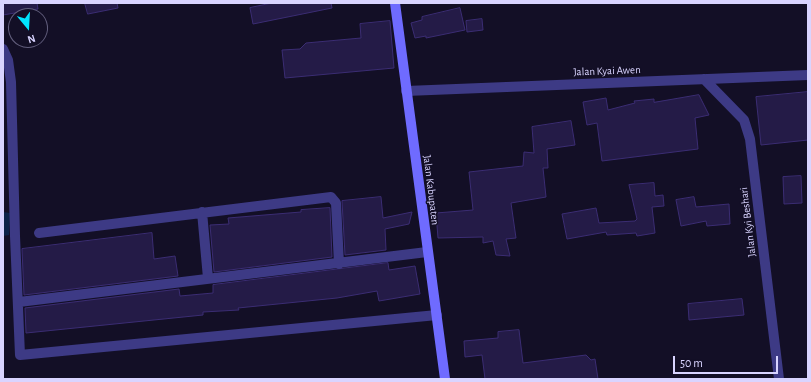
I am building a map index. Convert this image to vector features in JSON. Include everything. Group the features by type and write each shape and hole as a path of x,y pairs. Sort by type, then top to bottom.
{"main road":[{"name":"Jalan Kabupaten","path":"395,3 445,379"}],"street":[{"path":"3,49 8,60 12,82 15,236 20,355 437,315"},
{"name":"Jalan Kyai Awen","path":"406,91 808,75"},
{"name":"Jalan Kyi Beshari","path":"704,79 744,120 750,139 779,379"},
{"path":"40,233 331,197 336,206 339,264"},
{"path":"202,212 208,278"},
{"path":"18,302 208,278 339,264 427,252"}],"water":[{"path":"3,212 10,213 9,235 3,236"}],"building":[{"path":"3,3 37,3 38,8 8,8 8,14 3,15"},
{"path":"85,3 117,3 118,8 88,14"},
{"path":"272,3 331,3 332,8 253,24 250,8"},
{"path":"460,8 465,30 426,38 426,36 415,38 411,23 422,20 422,17"},
{"path":"482,19 483,30 467,32 466,21"},
{"path":"390,21 394,68 285,78 282,50 300,49 306,43 361,38 360,24"},
{"path":"808,92 808,140 761,145 756,97"},
{"path":"699,95 709,115 695,118 698,149 602,161 597,123 587,125 583,102 606,98 608,110 635,103 634,101 654,99 654,102"},
{"path":"571,121 575,145 547,149 548,168 543,168 546,197 511,203 516,238 506,239 510,256 496,255 493,241 483,243 483,237 438,238 436,213 473,210 469,172 523,166 524,152 534,153 532,127"},
{"path":"801,176 802,203 784,204 783,177"},
{"path":"654,183 655,196 663,195 664,206 652,207 655,233 637,236 636,233 607,235 606,232 567,239 562,214 596,208 599,223 635,221 637,219 629,185"},
{"path":"381,197 383,218 412,212 409,224 385,229 386,250 345,255 342,201"},
{"path":"694,197 696,207 729,204 730,224 707,226 706,221 681,226 676,200"},
{"path":"330,208 332,257 214,272 210,225 229,224 228,218"},
{"path":"152,233 154,259 175,256 178,276 24,295 22,249"},
{"path":"388,263 389,270 415,266 420,294 379,301 377,291 337,298 238,308 239,310 203,312 203,315 26,333 25,308 179,289 180,296 213,293 213,285"},
{"path":"742,299 744,315 689,320 688,304"},
{"path":"519,330 523,363 586,355 591,360 595,359 598,379 485,379 482,355 465,357 464,341 498,338 498,332"}]}
